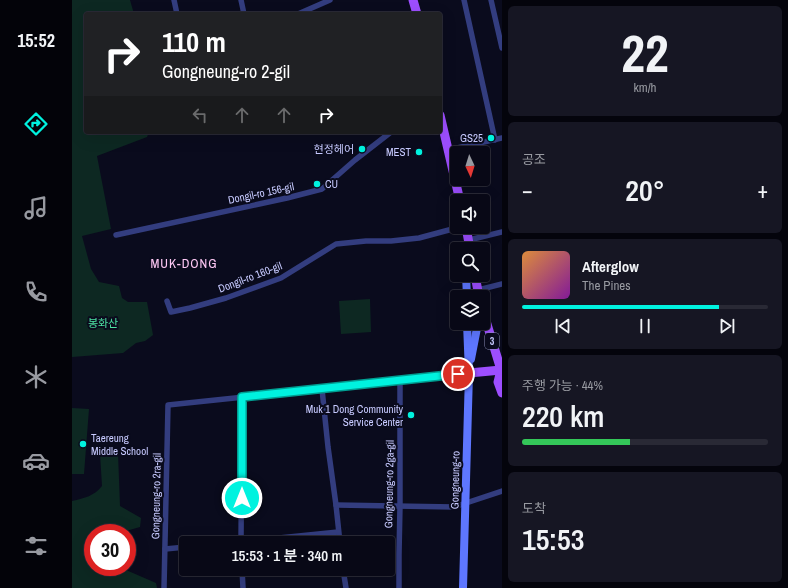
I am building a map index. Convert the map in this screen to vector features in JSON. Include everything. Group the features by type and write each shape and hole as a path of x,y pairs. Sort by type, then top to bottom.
{"main road":[{"path":"414,0 417,12"},
{"path":"442,124 458,194"},
{"name":"3","path":"489,330 502,370 498,382 502,392"},
{"path":"468,373 502,370"}],"street":[{"path":"174,0 177,12"},
{"path":"241,0 244,12"},
{"path":"303,12 330,0"},
{"path":"464,0 495,140"},
{"path":"491,0 502,48"},
{"name":"Dongil-ro 156-gil","path":"116,235 322,189 355,160 388,134"},
{"path":"448,150 502,138"},
{"name":"Dongil-ro 160-gil","path":"167,301 170,312 190,308 251,289 281,278 336,244 419,238 450,230"},
{"path":"478,242 502,232"},
{"path":"486,290 502,284"},
{"name":"Gongneung-ro","path":"463,588 468,373 467,330"},
{"name":"Gongneung-ro","path":"468,373 477,330"},
{"path":"242,536 242,397 468,373"},
{"name":"Gongneung-ro 2ga-gil","path":"399,588 400,380"},
{"path":"322,389 339,536"},
{"name":"Gongneung-ro 2ra-gil","path":"164,588 168,405 242,397"},
{"path":"336,505 454,506 465,504 502,491"},
{"path":"300,536 338,532"},
{"path":"165,549 179,548"},
{"path":"242,576 243,588"},
{"path":"344,576 346,588"}],"green space":[{"name":"봉화산","path":"72,0 130,0 133,12 84,12 84,134 148,134 147,137 97,156 111,229 82,236 91,269 99,282 119,286 122,298 128,302 147,302 153,335 145,341 136,343 123,353 72,357"},
{"path":"370,299 371,332 341,334 339,301"},
{"path":"72,408 89,409 84,474 72,474"},
{"path":"118,453 120,506 141,518 140,527 136,528 136,524 84,524 84,576 136,576 136,574 156,583 157,588 72,588 72,501 89,496 102,486 100,454"}],"place":[{"name":"GS25","path":"491,138"},
{"name":"현정헤어","path":"362,149"},
{"name":"MEST","path":"419,152"},
{"name":"CU","path":"317,184"},
{"name":"Muk 1 Dong Community Service Center","path":"411,415"},
{"name":"Taereung Middle School","path":"83,444"}],"district":[{"name":"MUK-DONG","path":"184,263"}],"route":[{"path":"242,498 242,397 458,374"}]}
